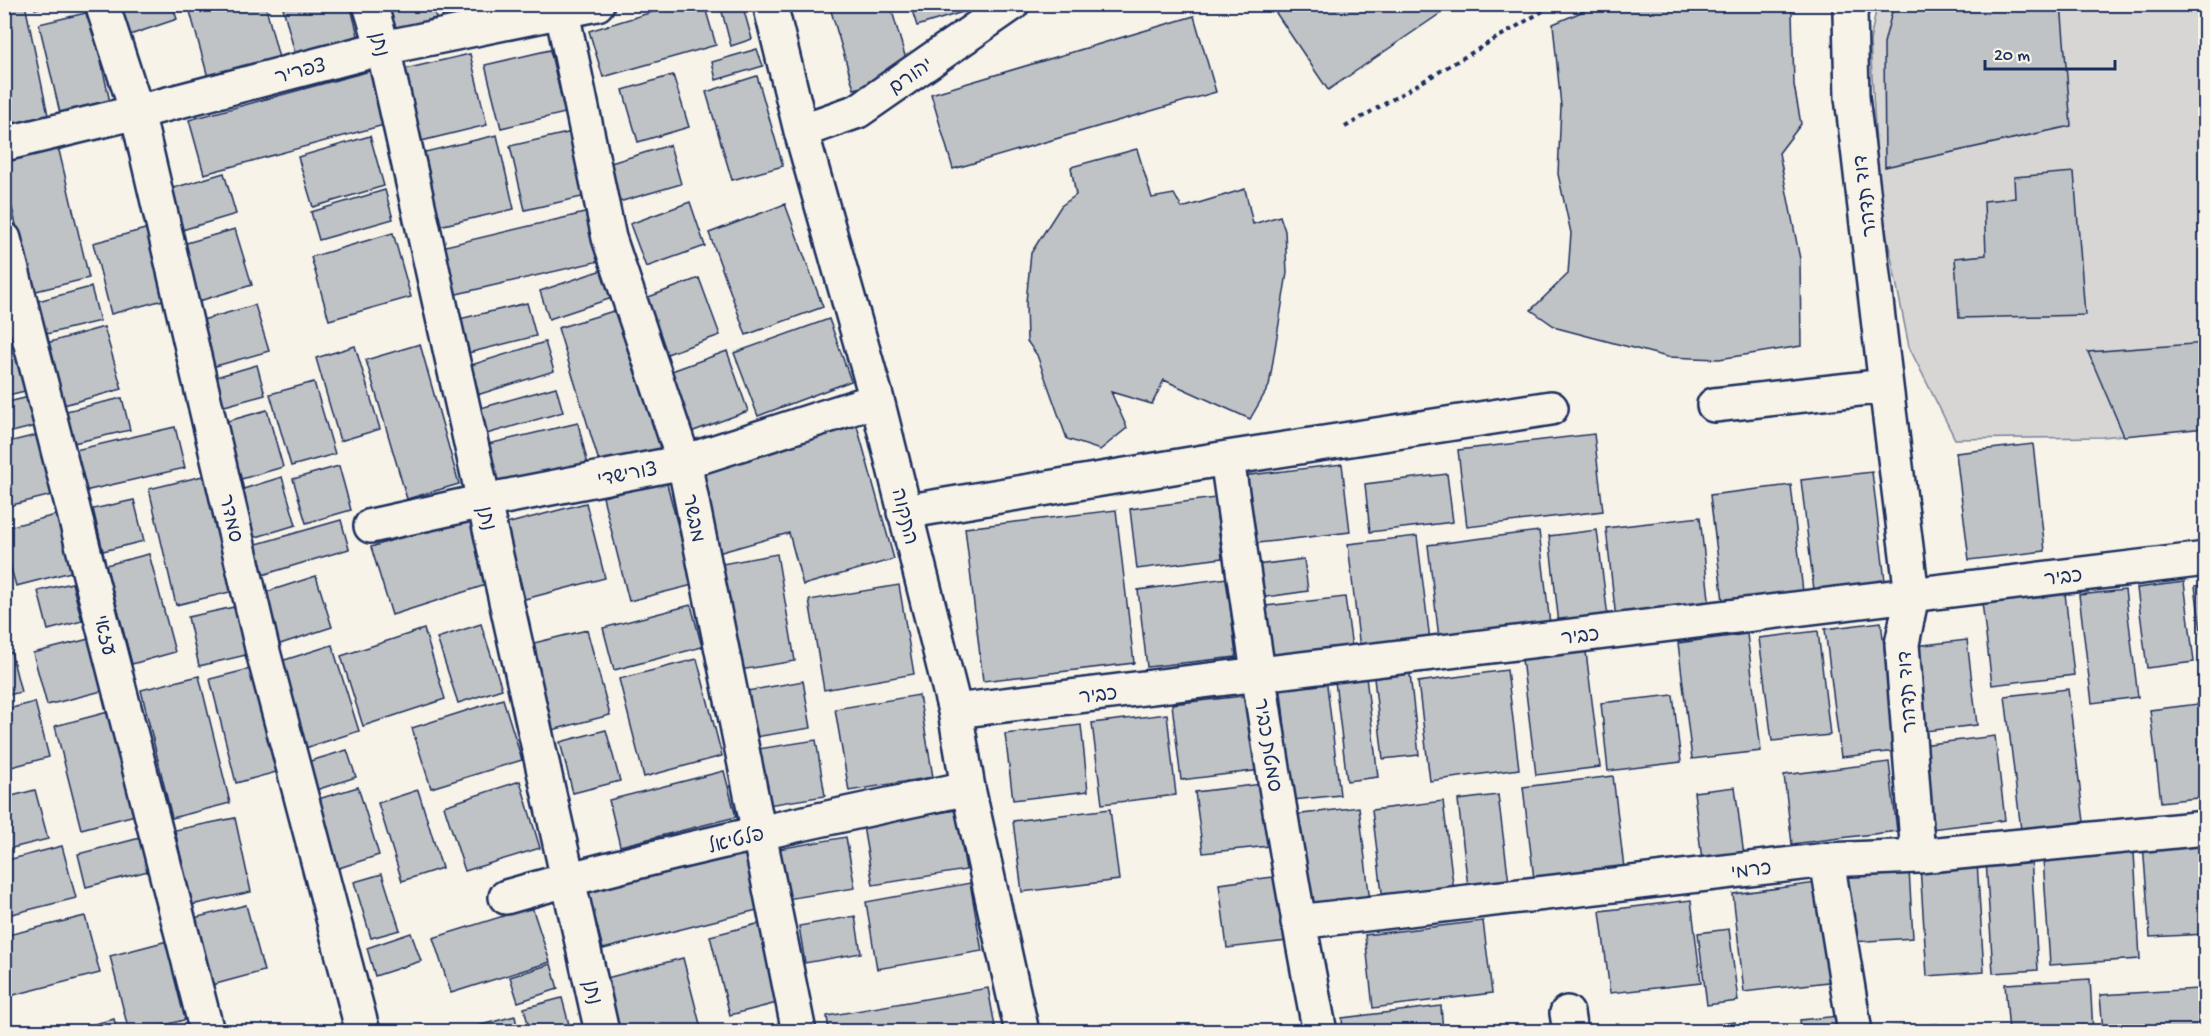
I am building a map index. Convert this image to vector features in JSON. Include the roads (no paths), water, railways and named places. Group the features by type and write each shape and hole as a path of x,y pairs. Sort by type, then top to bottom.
{"street":[{"name":"סמדר","path":"102,4 137,112 262,648 363,1032"},
{"name":"נתן","path":"370,4 382,48 602,1032"},
{"name":"צפריר","path":"4,144 382,48 597,4"},
{"name":"התקוה","path":"770,4 801,131 877,400 955,711 968,788 1022,1032"},
{"name":"יהורם","path":"801,131 858,111 1012,4"},
{"name":"דוד תדהר","path":"1852,4 1850,13 1852,97 1912,595 1902,644 1918,856"},
{"name":"מבשר","path":"562,12 609,238 684,462 800,1032"},
{"name":"עזאי","path":"4,239 207,1032"},
{"path":"1714,405 1886,386"},
{"name":"צורישדי","path":"371,526 484,501 684,462 877,400"},
{"path":"904,512 1227,458 1551,408"},
{"name":"סמטת כביר","path":"1227,458 1258,674 1298,922 1320,1032"},
{"name":"כביר","path":"955,711 2205,559"},
{"name":"פלטיאל","path":"506,897 568,879 758,833 968,788"},
{"name":"כרמי","path":"1298,922 1827,860 1918,856 2205,828"},
{"path":"1827,860 1855,1032"}]}
